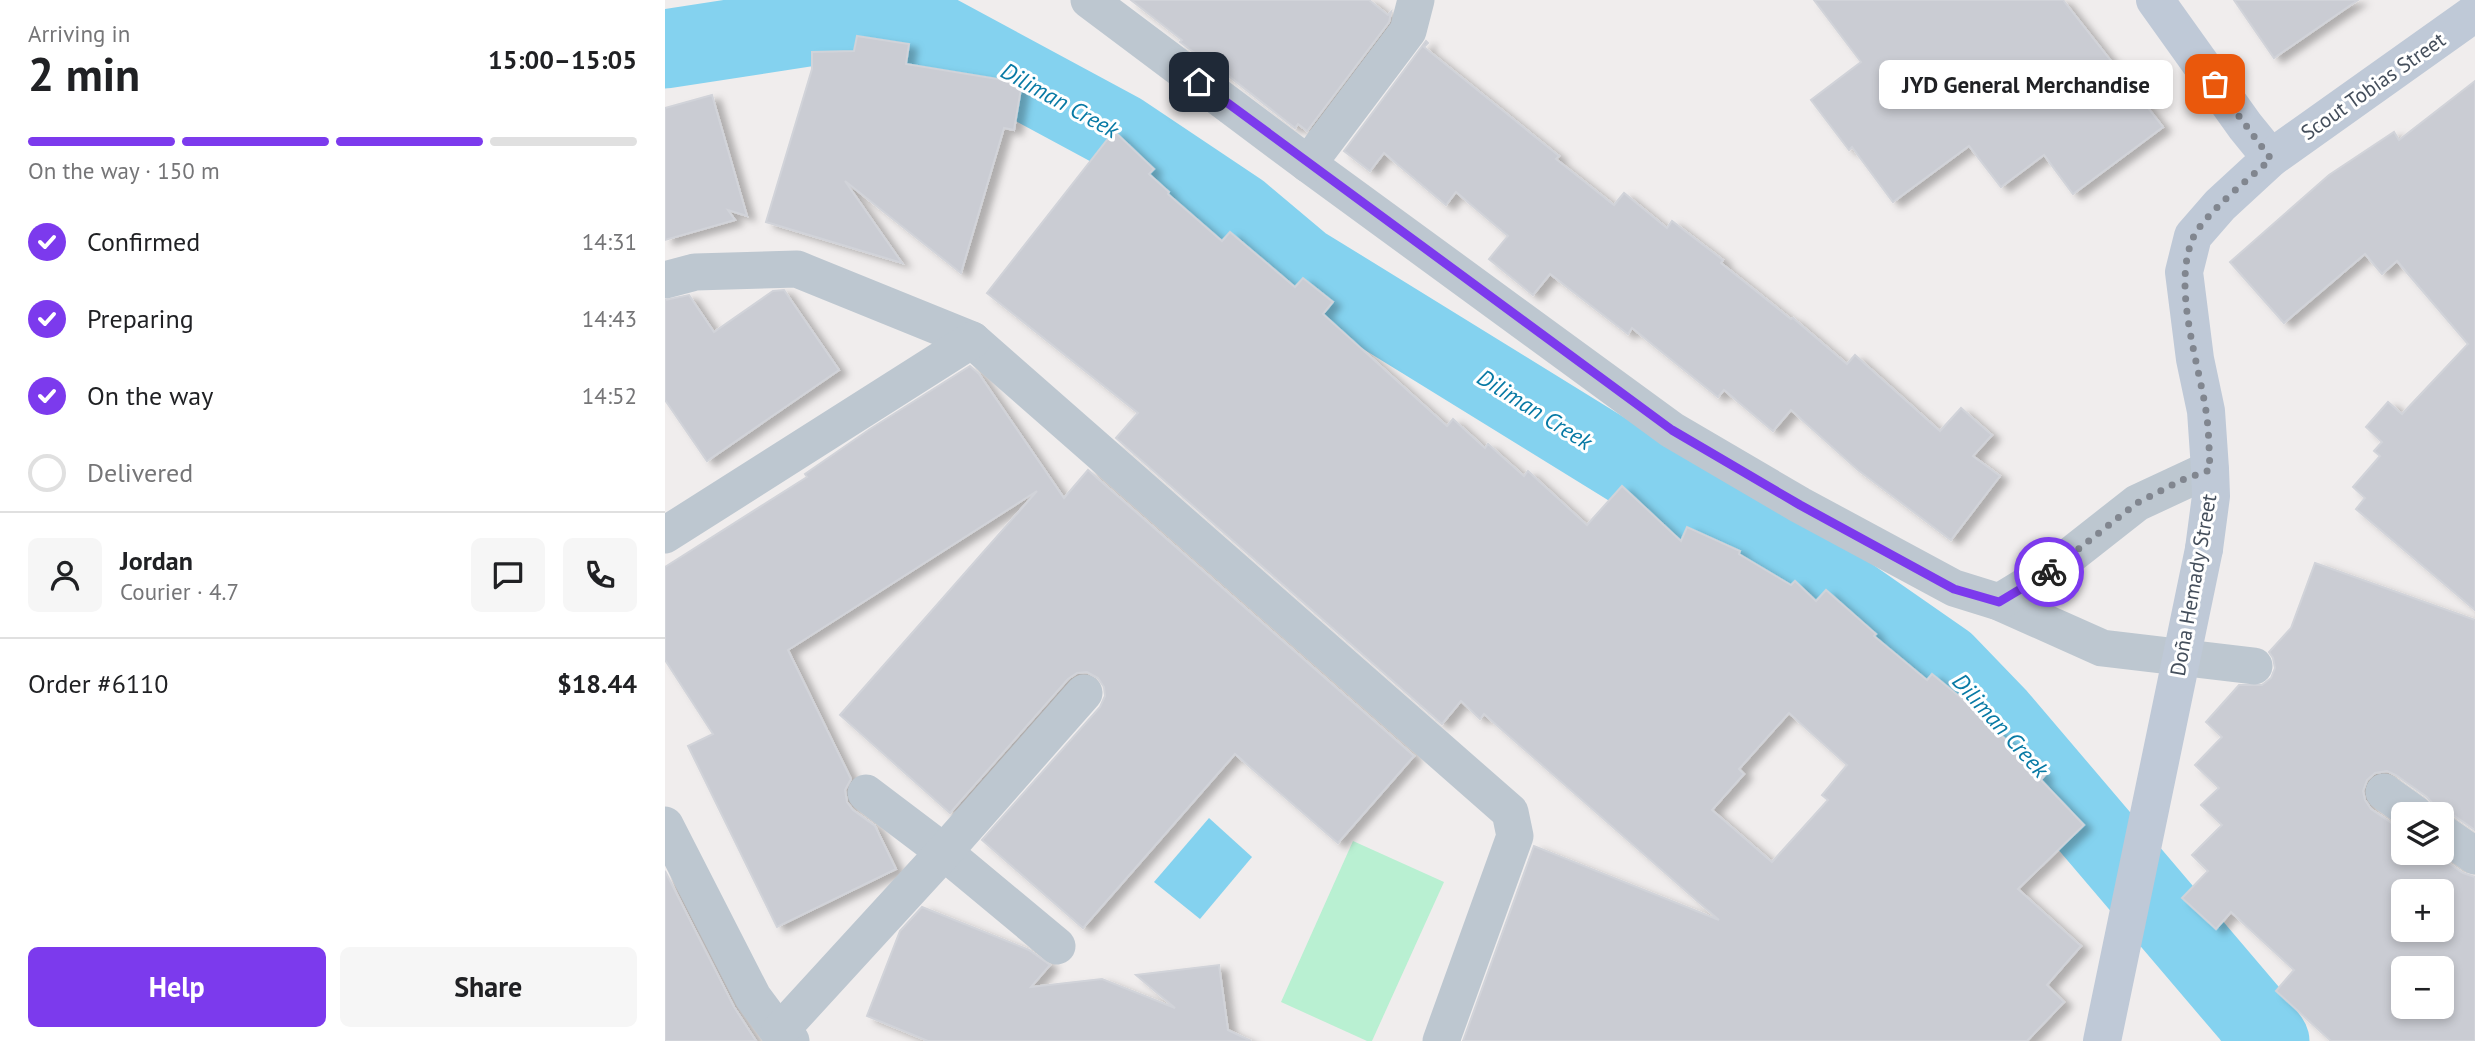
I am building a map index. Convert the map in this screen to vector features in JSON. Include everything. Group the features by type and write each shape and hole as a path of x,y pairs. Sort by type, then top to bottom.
{"street":[{"path":"1089,0 1672,430 1800,505 1954,589 1999,602 2102,648 2254,666"},
{"path":"1308,164 1408,31 1416,0"},
{"path":"2155,0 2271,159"},
{"name":"Scout Tobias Street","path":"2271,159 2475,13"},
{"name":"Doña Hemady Street","path":"2102,1041 2204,549 2211,496 2206,411 2195,359 2184,272 2193,236 2220,205 2271,159"},
{"path":"665,280 695,272 797,269 972,340 1510,812 1515,836 1441,1041"},
{"path":"665,535 972,340"},
{"path":"1999,602 2053,569 2137,503 2182,480 2210,470"},
{"path":"665,825 753,997 785,1037 1084,694"},
{"path":"2384,792 2398,802"},
{"path":"866,793 944,852 1057,946"},
{"path":"2454,841 2475,856"}],"green space":[{"path":"1353,841 1444,882 1372,1041 1281,1002"}],"water":[{"path":"1209,818 1252,857 1200,919 1154,882"}],"building":[{"path":"1131,0 1369,0 1388,15 1391,12 1389,22 1307,131 1298,124 1295,128 1212,63 1180,42 1182,40"},
{"path":"1814,0 2063,0 2163,127 2073,194 2044,155 2001,187 1969,146 1893,202 1852,147 1849,150 1811,100 1861,62"},
{"path":"2234,0 2358,0 2274,58"},
{"path":"857,36 909,44 906,64 1022,83 1014,130 1004,128 961,273 845,181 902,263 766,222 812,69 812,52 854,51"},
{"path":"1426,41 1428,43 1424,47 1559,156 1556,159 1614,205 1624,193 1667,228 1672,221 1847,364 1855,355 1940,431 1961,408 1992,435 1973,456 2000,476 1951,540 1858,470 1791,410 1773,431 1724,390 1718,397 1632,328 1628,334 1550,274 1533,295 1489,259 1508,236 1456,192 1446,205 1384,153 1370,171 1344,151"},
{"path":"2475,81 2475,610 2356,509 2365,498 2353,487 2380,456 2374,451 2382,442 2366,427 2388,402 2402,414 2468,344 2397,261 2382,274 2365,254 2284,323 2230,262 2329,175 2394,132 2399,140"},
{"path":"712,95 747,216 728,210 735,220 665,240 665,108"},
{"path":"1114,131 1154,169 1149,174 1169,192 1168,194 1222,241 1230,232 1295,287 1303,278 1333,302 1323,314 1447,426 1453,419 1485,448 1488,444 1524,476 1528,471 1587,525 1622,486 1681,541 1687,527 1740,551 1739,554 1791,585 1795,581 1816,601 1826,590 1876,634 1874,636 1927,680 1932,674 1994,725 1992,727 2045,775 2041,780 2084,825 2018,889 2081,946 2047,985 2064,1002 2027,1041 1463,1041 1534,846 1719,920 1484,714 1480,719 1461,701 1442,724 1116,438 1138,413 987,293","holes":["1789,713 1847,765 1822,795 1828,800 1772,862 1712,810 1744,774 1739,769"]},
{"path":"784,290 839,370 707,461 665,400 665,300 689,295 714,332 773,291"},
{"path":"970,366 979,374 1064,498 1088,470 1414,756 1338,843 1235,754 1083,928 982,840 1100,707 1105,696 1104,687 1098,678 1087,672 1077,673 1068,679 950,813 840,715 1037,491 788,650 851,779 845,790 847,802 853,810 875,826 896,869 777,927 688,746 713,734 665,660 665,567 807,477 805,474 870,429"},
{"path":"2315,563 2475,620 2475,830 2454,816 2454,802 2431,802 2387,771 2375,773 2367,780 2363,791 2371,809 2391,823 2391,865 2452,865 2475,877 2475,1041 2331,1041 2276,991 2294,970 2231,912 2216,929 2182,898 2208,871 2192,855 2222,825 2201,805 2219,788 2195,765 2222,737 2206,722 2239,685 2262,685 2271,678 2275,668 2269,652 2291,628"},
{"path":"665,871 734,1007 756,1041 665,1041"},
{"path":"922,907 1029,950 1050,965 1031,987 1102,979 1175,1008 1136,975 1219,965 1228,1030 1251,1041 928,1041 867,1016 900,931"}],"waterway":[{"name":"Diliman Creek","path":"665,49 827,24 932,31 1121,133 1239,212 1302,265 1649,479 1784,551 1945,663 1998,718 2251,1015 2270,1041"}],"way so far":[{"path":"2049,572 2137,503 2182,480 2210,470 2206,411 2195,359 2184,272 2193,236 2220,205 2271,159 2215,84"}],"place":[{"name":"JYD General Merchandise","path":"2215,84"}],"route":[{"path":"1199,82 1672,430 1800,505 1954,589 1999,602 2049,572"}]}
